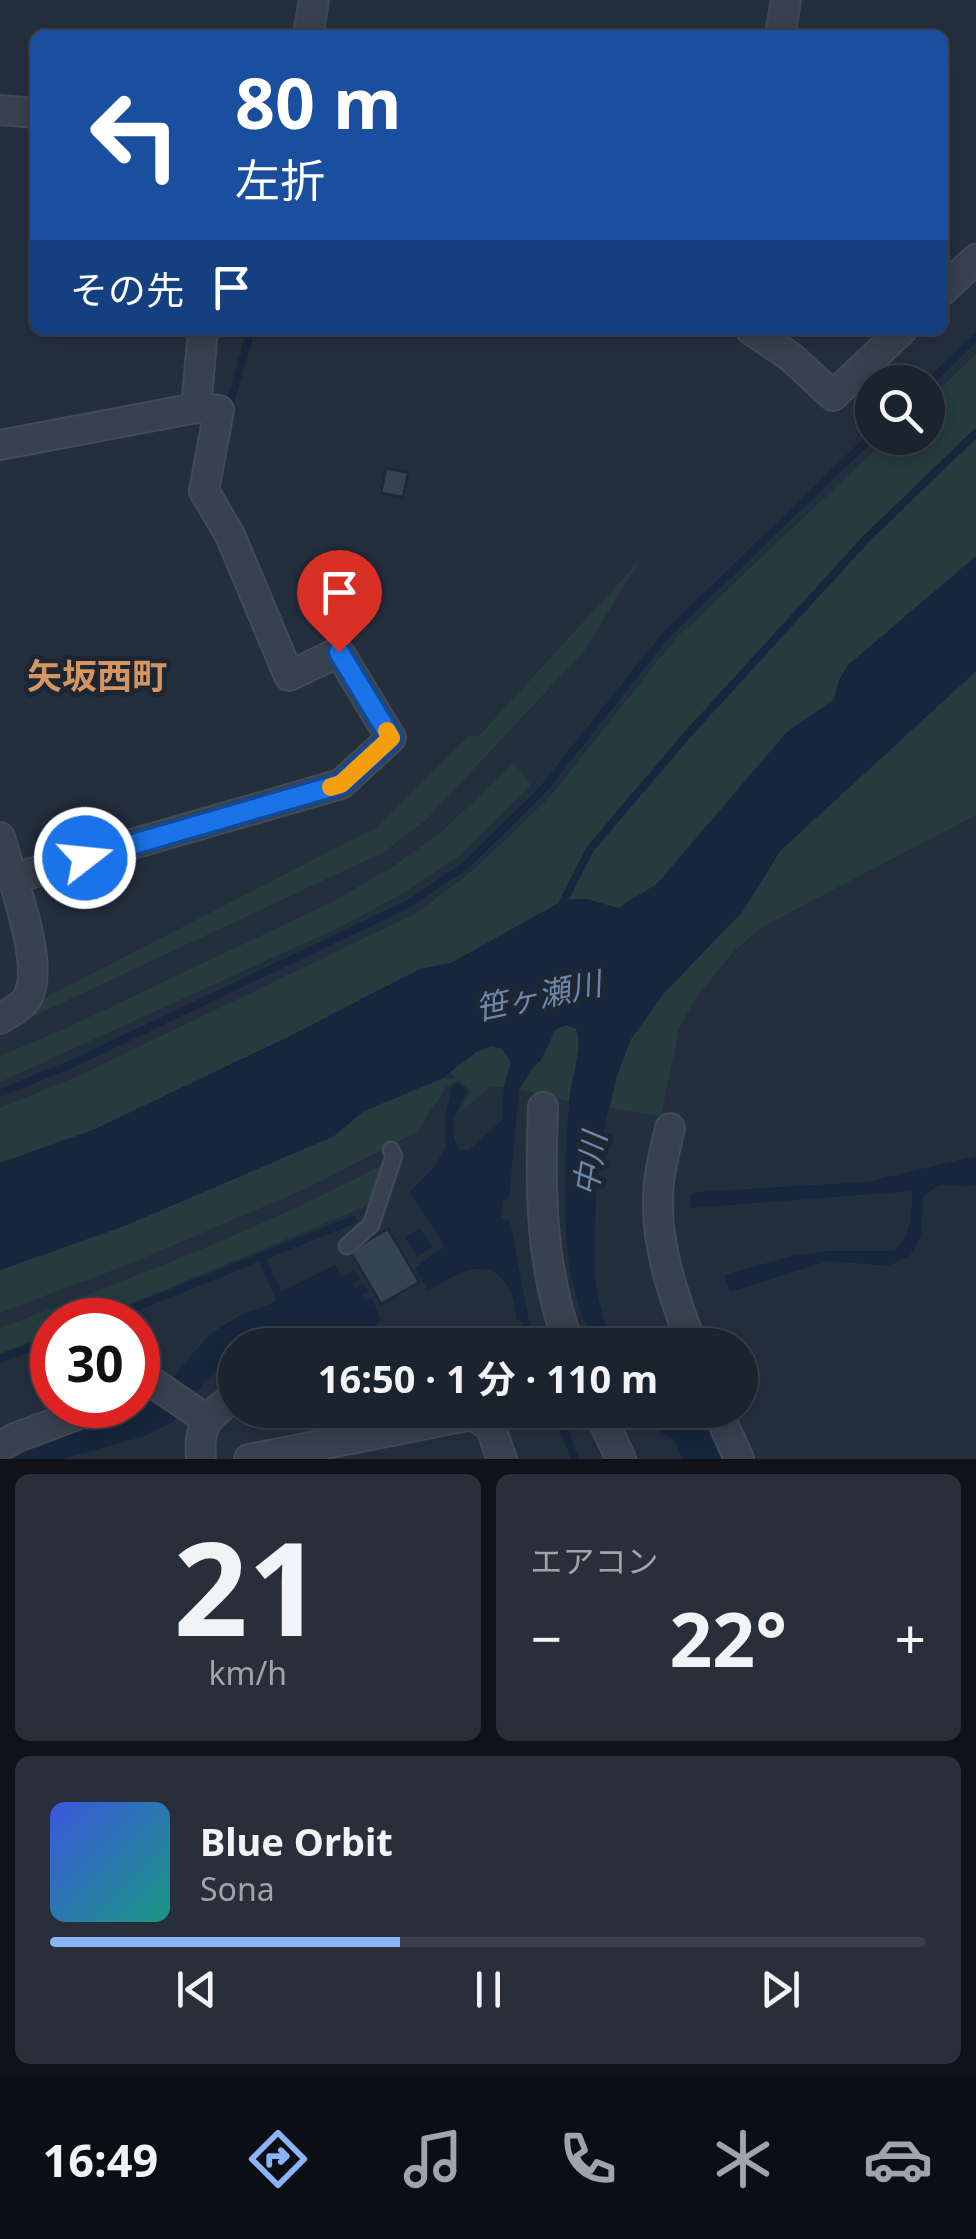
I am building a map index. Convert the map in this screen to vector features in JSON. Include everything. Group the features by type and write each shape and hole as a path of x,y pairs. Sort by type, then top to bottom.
{"street":[{"path":"309,30 314,0"},
{"path":"781,30 786,0"},
{"path":"0,110 30,113"},
{"path":"948,286 976,260"},
{"path":"196,408 203,335"},
{"path":"758,335 791,357 832,396 897,335"},
{"path":"0,445 196,408 219,410 204,491 230,535 289,676 339,652 391,738 341,784 12,879"},
{"path":"0,837 34,962 32,986 24,1004 0,1019"},
{"path":"543,1107 540,1200 552,1296 563,1328"},
{"path":"670,1128 659,1187 659,1228 686,1328"},
{"path":"160,1395 196,1413"},
{"path":"196,1413 218,1403"},
{"path":"196,1413 200,1459"},
{"path":"250,1459 353,1449 472,1415 490,1426 502,1459"},
{"path":"0,1447 42,1428"},
{"path":"606,1428 621,1459"},
{"path":"724,1428 739,1459"}],"lane":[{"path":"347,1246 371,1225 394,1156 391,1150"}],"green space":[{"path":"976,354 976,556 839,680 835,699 786,733 657,884 618,908 586,899 566,899 451,963 420,969 93,1130 0,1163 0,1108 78,1076 417,913 471,872 549,798 675,639 870,455 945,455 945,384"},
{"path":"640,560 585,650 426,820 384,852 0,1032 0,1027 54,993 375,828 470,735 479,736"},
{"path":"976,671 976,815 762,927 734,951 695,999 679,1029 661,1116 610,1108 631,1039 664,993 743,911 780,851"},
{"path":"514,763 531,785 459,856 405,892 342,926 0,1082 0,1056 334,901 392,867 439,834"},
{"path":"566,1025 576,1029 580,1040 569,1101 519,1090 556,1029"},
{"path":"492,1046 502,1049 511,1062 504,1087 491,1087 459,1113 471,1091 458,1080 446,1087 417,1132 307,1188 132,1263 40,1298 30,1298 30,1302 0,1313 0,1270 124,1226 334,1136 364,1111 443,1078 456,1079 449,1071"},
{"path":"386,1163 371,1204 144,1298 77,1298 244,1231"},
{"path":"30,1316 30,1342 0,1353 0,1328"}],"water":[{"name":"笹ヶ瀬川","path":"976,556 976,671 780,851 743,911 664,993 631,1039 617,1075 597,1157 594,1272 606,1328 588,1328 569,1261 566,1164 578,1038 576,1029 566,1025 556,1029 541,1060 519,1090 509,1198 502,1201 501,1218 510,1221 528,1317 516,1320 510,1289 488,1270 466,1271 428,1290 415,1268 445,1246 409,1192 446,1148 445,1118 452,1086 457,1083 468,1091 454,1120 460,1150 469,1150 502,1120 504,1087 511,1062 502,1049 492,1046 476,1052 443,1078 364,1111 334,1136 124,1226 0,1270 0,1163 93,1130 420,969 451,963 566,899 586,899 618,908 657,884 786,733 834,699 848,665"},
{"path":"976,1156 976,1185 938,1186 923,1197 921,1236 910,1256 888,1266 828,1261 730,1292 724,1275 792,1256 829,1251 894,1251 908,1231 912,1191 691,1208 690,1196 696,1192 866,1182"},
{"path":"420,1228 432,1248 417,1257 405,1237"},
{"path":"335,1265 342,1278 354,1270 360,1279 352,1285 355,1288 363,1283 368,1291 362,1295 366,1301 372,1298 381,1320 373,1328 220,1328 242,1314 273,1303 283,1291"},
{"path":"218,1329 218,1370 173,1422 145,1436 62,1459 0,1459 69,1428 160,1428 160,1391"}],"building":[{"path":"386,468 408,473 403,497 381,493"},
{"path":"388,1229 419,1282 381,1304 350,1251"}],"waterway":[{"path":"228,410 250,335"},
{"path":"945,367 976,337"},
{"path":"561,906 590,849 687,735 866,539 976,433"},
{"path":"0,1093 74,1063 408,904 466,865 540,793 666,635 855,452"},
{"path":"159,1298 353,1220"},
{"path":"261,1257 282,1303"},
{"path":"522,1311 528,1328"},
{"path":"0,1359 30,1347"},
{"path":"564,1428 575,1459"},
{"name":"中川","path":"695,1428 708,1459"}],"slow traffic":[{"path":"331,787 341,784 391,738 387,731"}],"district":[{"name":"矢坂西町","path":"97,675"}],"route":[{"path":"85,858 341,784 391,738 339,652"}]}
